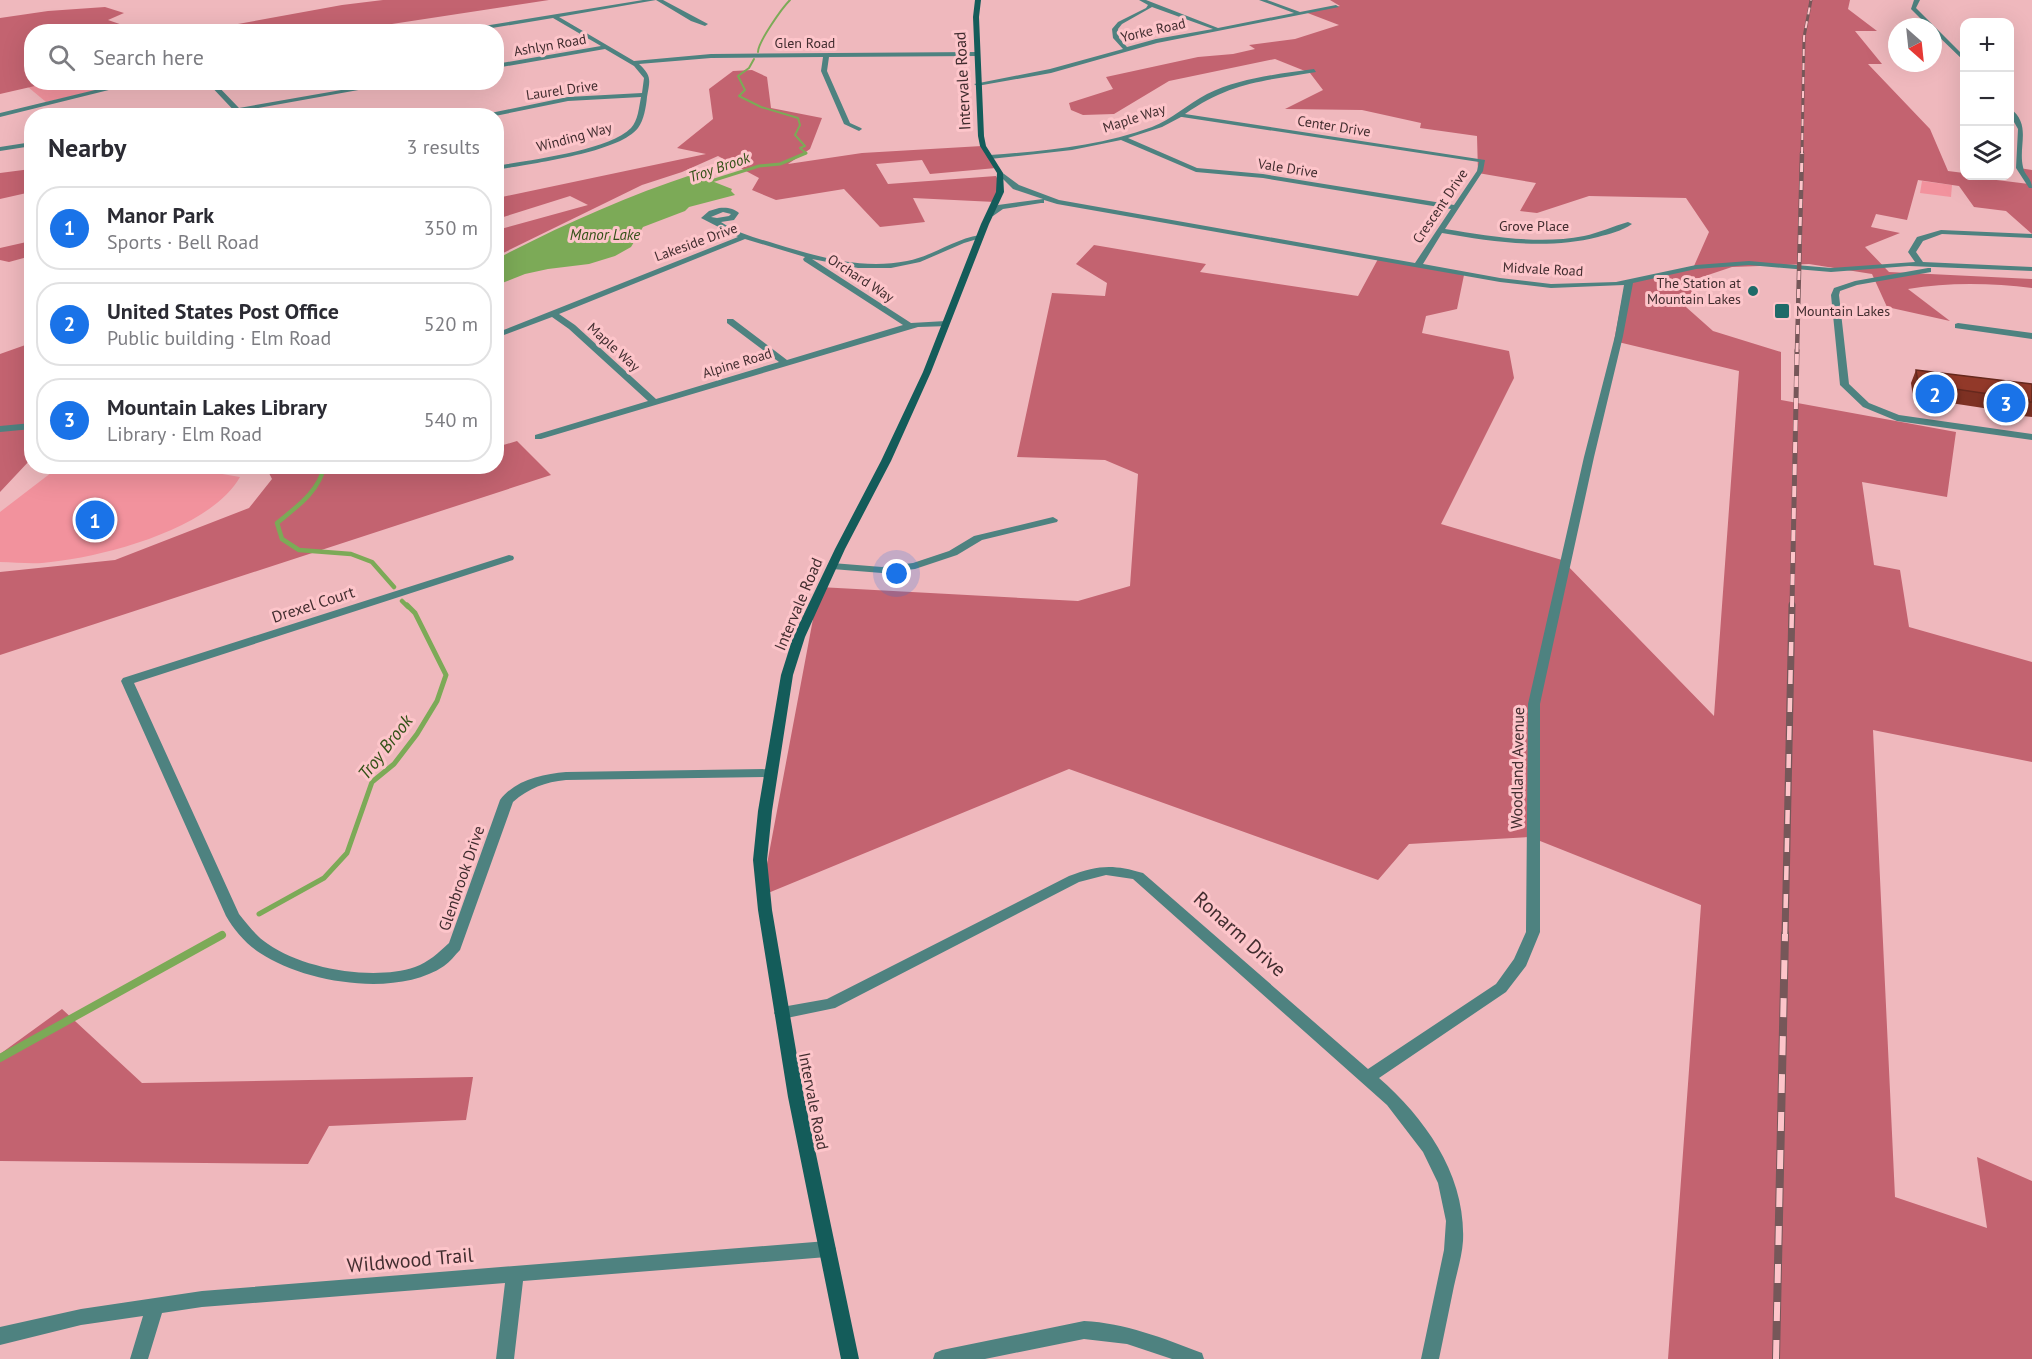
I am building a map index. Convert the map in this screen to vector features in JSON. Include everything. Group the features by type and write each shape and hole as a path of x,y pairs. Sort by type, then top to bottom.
{"street":[{"path":"504,24 653,0"},
{"path":"659,0 693,20 705,24"},
{"name":"Intervale Road","path":"850,1359 796,1097 765,910 760,860 787,675 799,637 831,566 886,461 1000,192 1000,173 983,146 981,136 975,17 978,0"},
{"path":"1142,0 1217,28"},
{"path":"1262,0 1299,14"},
{"path":"1917,0 1913,8 1924,18"},
{"path":"1125,48 1116,38 1115,29 1120,23 1148,9 1151,5"},
{"name":"Yorke Road","path":"977,84 1051,71 1125,48 1217,28 1336,7"},
{"path":"555,16 634,63"},
{"path":"1942,36 1960,54"},
{"name":"Ashlyn Road","path":"504,65 607,47"},
{"name":"Glen Road","path":"634,63 702,56 976,54"},
{"path":"826,55 824,71 847,124 859,129"},
{"name":"Winding Way","path":"504,166 593,148 624,136 637,125 647,78 641,68 634,63"},
{"name":"Maple Way","path":"990,157 1061,151 1122,138 1154,129 1182,115 1214,93 1260,81 1314,71"},
{"path":"29,108 105,90"},
{"path":"218,90 236,108"},
{"path":"267,108 359,90"},
{"name":"Laurel Drive","path":"504,112 568,99 644,95"},
{"path":"0,115 24,109"},
{"name":"Center Drive","path":"1182,115 1482,161"},
{"path":"2014,117 2021,129 2019,168 2032,186"},
{"name":"Vale Drive","path":"1122,138 1197,170 1263,176 1455,207"},
{"path":"0,149 24,145"},
{"name":"Crescent Drive","path":"1418,266 1439,230 1480,171 1482,161"},
{"name":"Midvale Road","path":"1000,173 1016,187 1057,202 1534,285 1576,286 1629,282 1696,267 1732,263 1765,263 1831,270 1921,265 2032,269"},
{"name":"Midvale Road","path":"990,214 1001,207 1023,202 1057,202"},
{"path":"715,221 731,233 744,237"},
{"name":"Grove Place","path":"1439,230 1504,241 1533,242 1598,236 1628,224"},
{"path":"1921,265 1912,252 1920,239 1941,232 2032,236"},
{"name":"Lakeside Drive","path":"504,333 744,237 848,265 888,266 923,259 953,243 980,237"},
{"name":"Orchard Way","path":"796,252 910,326"},
{"path":"1951,266 1840,287 1836,295 1845,385 1855,397 1875,410 1898,418 2032,437"},
{"name":"Woodland Avenue","path":"1368,1077 1501,988 1527,952 1533,932 1534,704 1589,457 1619,336 1629,282"},
{"name":"Maple Way","path":"553,314 572,327 654,402"},
{"path":"730,321 786,363"},
{"name":"Alpine Road","path":"538,437 910,326 946,324"},
{"path":"1958,326 2032,336"},
{"path":"0,429 24,427"},
{"path":"831,566 882,570 915,566 953,553 988,534 1053,520"},
{"name":"Drexel Court","path":"128,681 509,558"},
{"name":"Glenbrook Drive","path":"128,681 233,915 244,932 267,951 290,963 343,975 388,978 410,975 435,966 447,957 462,928 502,809 507,800 525,785 538,780 566,776 771,773"},
{"name":"Ronarm Drive","path":"782,1013 830,1004 1074,879 1097,870 1112,870 1138,876 1149,883 1368,1077 1411,1119 1433,1151 1445,1180 1453,1210 1454,1241 1430,1359"},
{"name":"Wildwood Trail","path":"0,1336 81,1317 202,1299 827,1249"},
{"path":"505,1359 515,1274"},
{"path":"139,1359 155,1306"},
{"path":"942,1359 1084,1330 1103,1330 1137,1338 1194,1359"}],"shaded area":[{"path":"383,0 549,0 392,24 238,24"},
{"path":"1330,0 1850,0 1848,9 1877,31 1855,31 1882,64 1868,64 1930,129 1948,171 1960,172 1960,180 1996,180 2029,184 2019,168 2032,170 2032,234 2006,211 1974,207 1959,186 1918,180 1907,220 1876,214 1871,227 1900,233 1865,247 1889,272 2032,279 2032,288 1970,284 1908,289 1950,321 1887,307 1872,274 1809,264 1732,267 1696,279 1686,307 1713,331 1781,352 1781,400 1956,432 1947,497 1862,482 1874,565 1900,570 1909,627 2032,662 2032,762 1873,730 1895,1197 1987,1228 1977,1157 2032,1181 2032,1359 1668,1359 1701,905 1530,837 1409,844 1378,880 1069,769 761,896 819,587 1078,601 1130,586 1138,474 1105,460 1017,457 1052,293 1105,296 1107,283 1076,264 1094,245 1206,264 1200,272 1358,296 1378,259 1464,275 1457,309 1426,316 1422,333 1509,351 1514,378 1441,524 1562,560 1714,716 1739,371 1614,341 1625,284 1694,266 1709,232 1686,198 1589,196 1537,213 1520,211 1536,183 1478,173 1477,136 1420,128 1421,123 1362,110 1285,109 1323,90 1310,73 1275,59 1169,81 1114,114 1083,115 1071,110 1069,103 1113,89 1106,77 1198,57 1233,54 1255,49 1249,45 1295,39 1339,25 1305,12 1340,6"},
{"path":"105,7 124,13 108,20 120,24 24,24 24,88 0,94 0,18 48,11"},
{"path":"752,70 767,77 771,108 822,118 810,149 788,164 862,153 982,146 996,168 930,174 922,160 876,164 888,184 996,176 999,182 995,202 913,198 925,222 880,227 844,189 776,200 752,190 759,178 718,156 682,172 642,185 504,253 504,228 588,205 570,196 504,217 504,197 706,154 677,148 713,119 709,89 733,71"},
{"path":"32,90 98,90 46,102"},
{"path":"24,170 24,194 0,199 0,173"},
{"path":"1922,181 1952,185 1951,197 1920,193"},
{"path":"24,243 24,258 9,262 0,260 0,248"},
{"path":"24,345 24,466 0,492 0,354"},
{"path":"517,441 551,475 0,655 0,572 115,560 249,508 272,479 270,474 504,474 504,445"},
{"path":"50,474 222,474 240,477 225,496 205,512 179,526 122,548 66,560 37,563 0,562 0,512"},
{"path":"62,1009 142,1083 473,1077 466,1120 329,1126 308,1164 0,1161 0,1054"}],"water":[{"name":"Manor Lake","path":"694,174 732,189 735,195 689,207 685,211 643,227 631,247 615,256 589,264 525,274 504,282 504,256 555,230"}],"building":[{"path":"1916,370 2032,384 2032,402 1949,388 1949,390 1918,383"}],"waterway":[{"name":"Troy Brook","path":"758,52 766,33 790,0"},
{"name":"Troy Brook","path":"754,59 749,68 738,76 745,90 739,96 761,107 798,118 800,125 795,135 805,146 800,148 806,153"},
{"name":"Troy Brook","path":"705,183 759,166 780,164 806,153"},
{"name":"Troy Brook","path":"322,474 312,491 277,523 282,539 299,550 351,554 372,562 394,587"},
{"name":"Troy Brook","path":"402,601 408,607"},
{"name":"Troy Brook","path":"259,914 324,878 347,853 372,782 394,764 417,734 437,701 446,675 415,613 407,605"},
{"name":"Troy Brook","path":"0,1058 222,935"}],"railway":[{"path":"1802,154 1804,37 1811,0"},
{"path":"1797,352 1802,153"},
{"path":"1792,607 1797,350"},
{"path":"1785,936 1792,605"},
{"path":"1776,1359 1785,934"}],"place":[{"name":"The Station at Mountain Lakes","path":"1753,291"},
{"name":"Mountain Lakes","path":"1782,311"},
{"name":"United States Post Office","path":"1935,394"},
{"name":"Mountain Lakes Library","path":"2006,403"},
{"name":"Manor Park","path":"95,520"}]}
